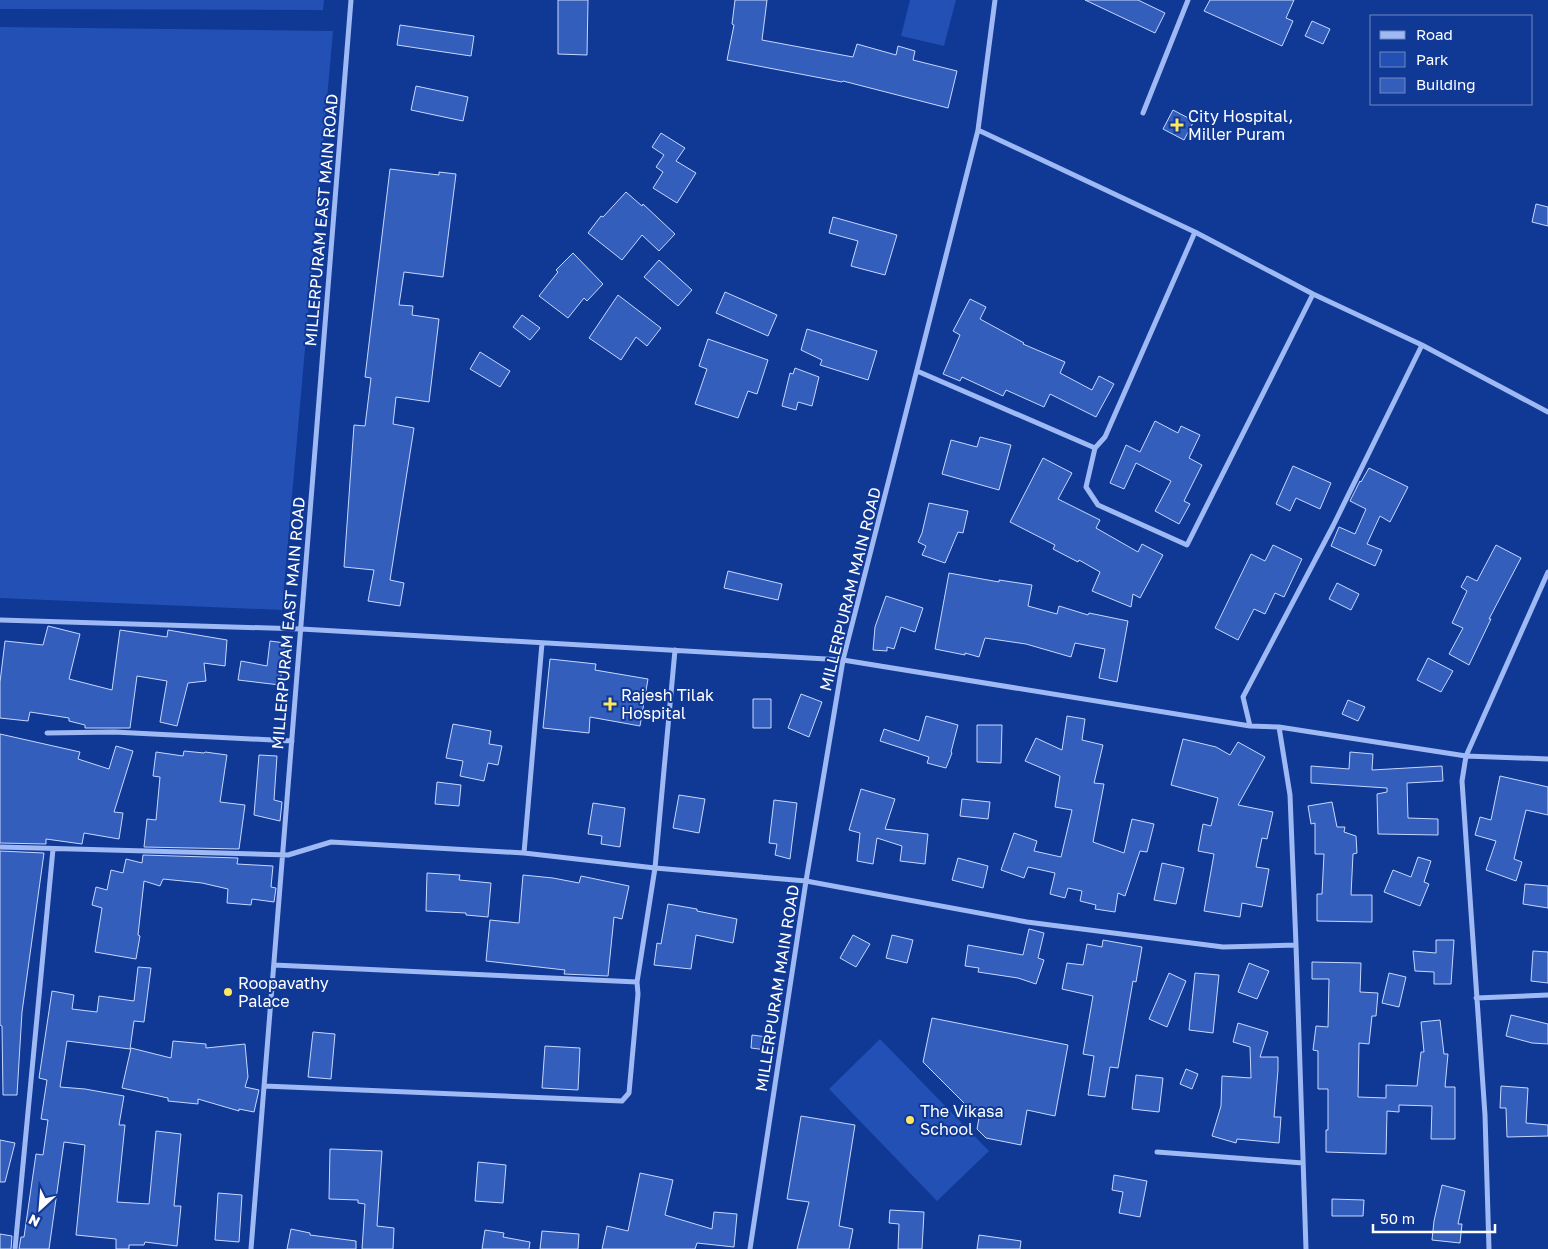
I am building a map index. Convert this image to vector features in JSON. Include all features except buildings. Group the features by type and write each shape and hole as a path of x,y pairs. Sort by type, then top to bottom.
{"street":[{"name":"MILLERPURAM EAST MAIN ROAD","path":"251,1249 351,0"},
{"name":"MILLERPURAM MAIN ROAD","path":"750,1249 806,881 843,660 978,130 995,0"},
{"path":"1143,113 1188,0"},
{"path":"978,130 1195,232 1313,294 1422,345 1548,412"},
{"path":"1195,232 1105,437 1095,448 1086,487 1098,504 1187,545 1313,294"},
{"path":"1250,726 1244,697 1333,526 1422,345"},
{"path":"917,372 1095,448"},
{"path":"1489,1249 1485,1115 1462,781 1466,756 1548,572"},
{"path":"0,620 301,629 843,660 1250,726 1279,727 1466,756 1548,759"},
{"path":"524,853 542,643"},
{"path":"264,1086 622,1101 629,1093 638,994 637,982 655,868 675,650"},
{"path":"1279,727 1290,795 1306,1249"},
{"path":"47,733 114,732 292,741"},
{"path":"0,847 288,855 331,842 524,853 655,868 806,881 1027,922 1222,947 1296,945"},
{"path":"15,1249 53,849"},
{"path":"274,965 637,982"},
{"path":"1476,998 1548,996"},
{"path":"1157,1152 1303,1163"}],"green space":[{"path":"0,0 324,0 323,10 0,9"},
{"path":"910,0 956,0 944,46 901,36"},
{"path":"0,27 333,31 282,610 0,598"},
{"path":"880,1039 989,1151 937,1201 829,1089"}],"place":[{"name":"City Hospital, Miller Puram","path":"1177,125"},
{"name":"Rajesh Tilak Hospital","path":"610,704"},
{"name":"Roopavathy Palace","path":"228,992"},
{"name":"The Vikasa School","path":"910,1120"}]}
